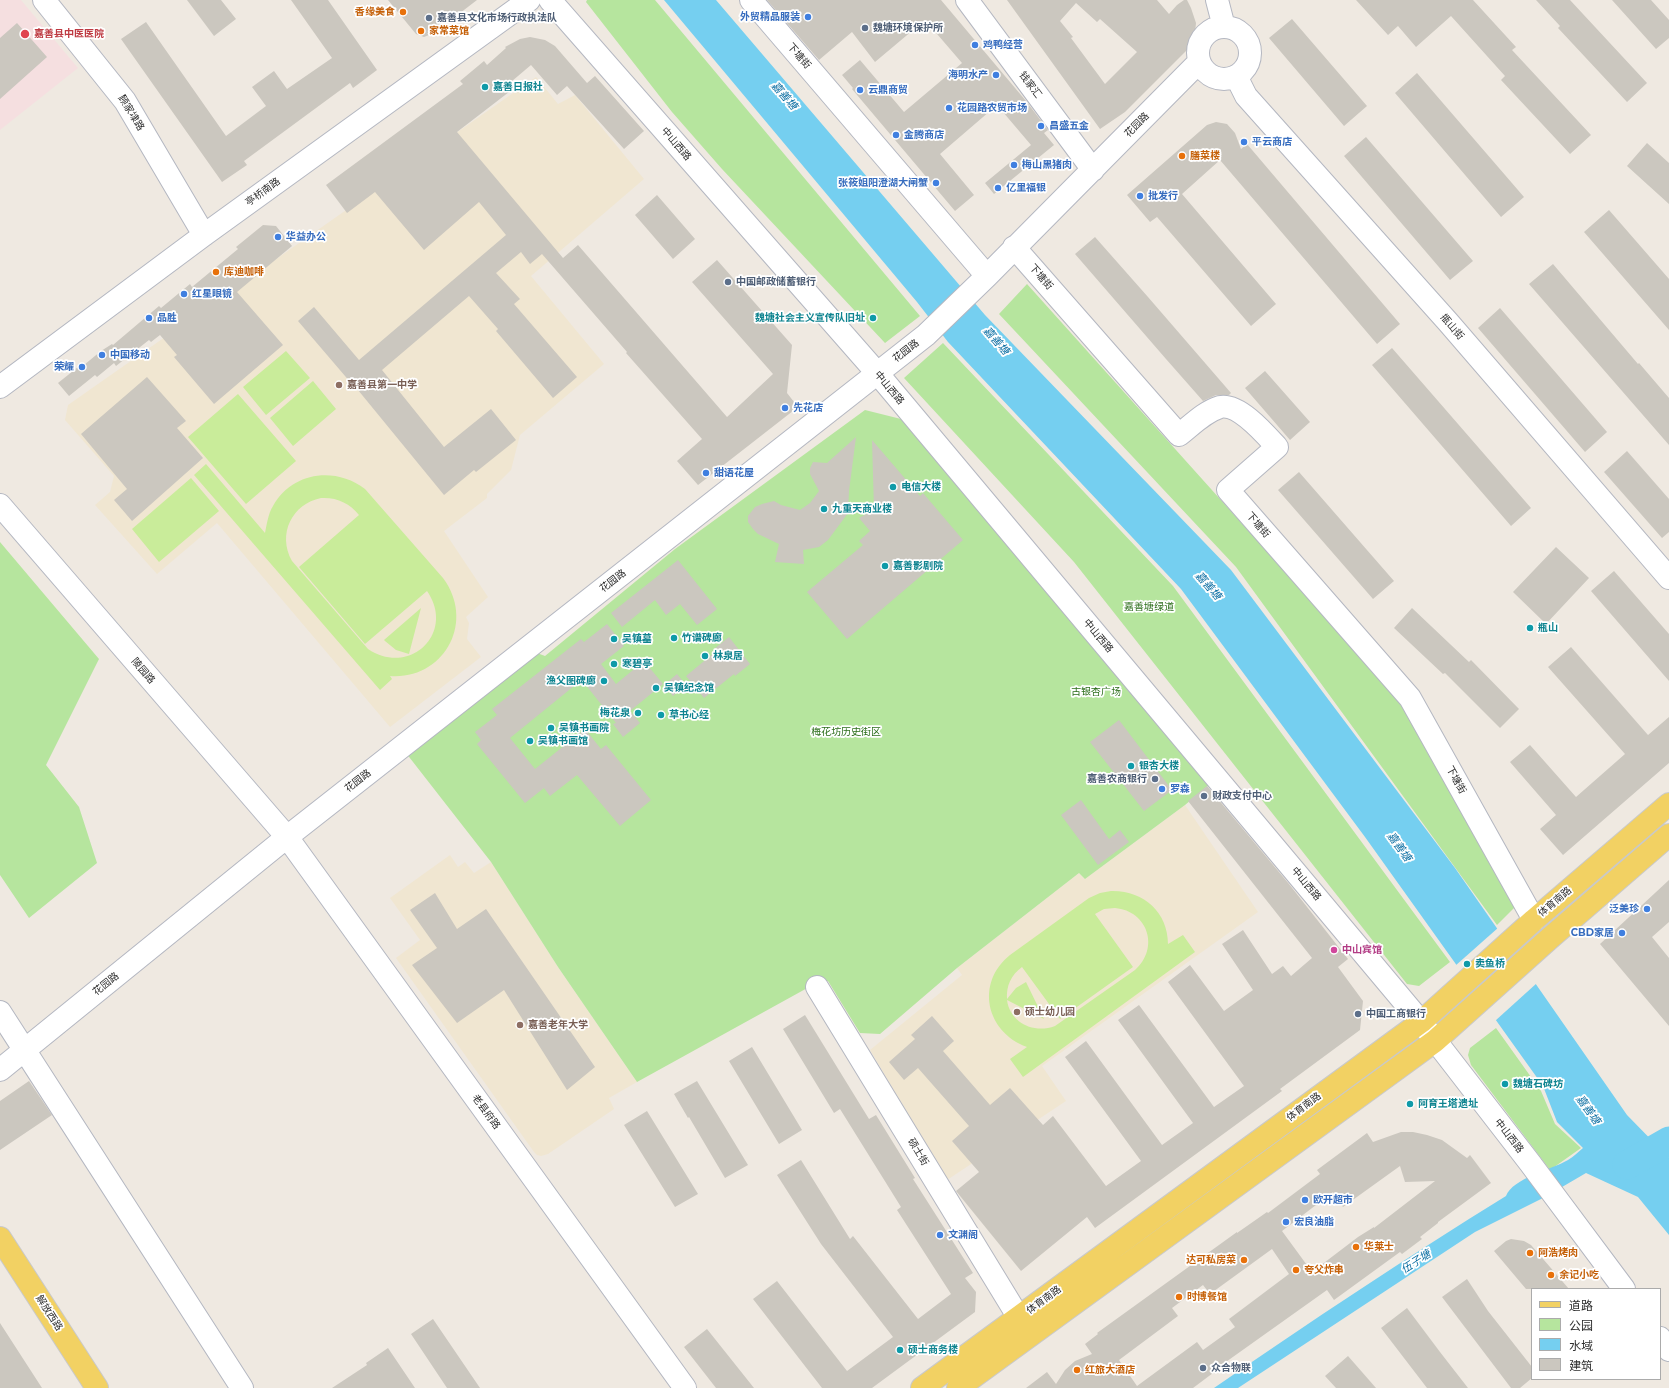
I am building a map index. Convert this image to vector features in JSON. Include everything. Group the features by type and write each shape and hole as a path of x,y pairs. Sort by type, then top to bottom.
{"main road":[{"name":"体育南路","path":"922,1388 1421,1022 1534,920 1669,804"},
{"name":"体育南路","path":"958,1388 1435,1041 1550,938 1669,835"},
{"name":"解放西路","path":"0,1238 97,1388"},
{"name":"解放西路","path":"0,1266 79,1388"}],"street":[{"name":"顾家埭路","path":"44,0 124,101 204,235"},
{"name":"亭桥南路","path":"0,387 204,235 529,0"},
{"name":"中山西路","path":"550,0 878,374 1421,1022 1530,1163 1623,1288"},
{"name":"下塘街","path":"751,0 987,276"},
{"name":"钱家汇","path":"966,0 1093,170"},
{"path":"1217,0 1224,27"},
{"path":"1224,27 1240,33 1249,46 1250,55 1243,71 1236,76 1227,79 1218,78 1207,72 1199,62 1198,54 1202,38 1208,32 1216,28 1224,27"},
{"name":"花园路","path":"0,1070 287,837 926,336 1199,62"},
{"name":"甁山街","path":"1236,76 1246,96 1448,322 1669,578"},
{"name":"下塘街","path":"1014,248 1179,435 1200,417 1222,407 1232,409 1248,418 1265,432 1277,447 1228,490 1410,698 1534,920"},
{"name":"陵园路","path":"0,505 287,837"},
{"name":"老县府路","path":"287,837 685,1388"},
{"name":"硕士街","path":"817,987 1019,1318"},
{"path":"0,1012 242,1388"},
{"path":"1661,1339 1669,1350"}],"shaded area":[{"name":"嘉善县中医医院","path":"0,0 21,0 78,68 0,130"},
{"name":"嘉善县第一中学","path":"536,77 558,104 575,95 644,179 531,276 604,364 520,435 511,470 487,494 487,498 444,531 488,597 466,617 469,623 467,639 481,657 390,727 217,523 157,574 95,505 110,492 114,476 65,420 68,405"},
{"name":"硕士幼儿园","path":"1185,805 1258,912 1042,1066 1066,1101 947,1180 870,1050 962,975 957,968 1079,873 1085,879"},
{"name":"嘉善老年大学","path":"450,855 458,867 465,862 474,873 491,862 558,967 637,1082 609,1098 614,1109 548,1154 541,1156 534,1152 396,958 420,940 390,898"}],"green space":[{"path":"587,0 655,0 920,316 885,343 722,169 672,112 586,2"},
{"path":"1027,284 1404,704 1516,906 1497,925 1236,567 999,314"},
{"name":"嘉善塘绿道","path":"943,343 1173,586 1450,962 1419,986 1407,984 1074,562 904,378"},
{"path":"286,351 310,378 266,415 243,387"},
{"path":"313,381 336,409 293,446 270,418"},
{"path":"238,394 296,461 246,504 188,437"},
{"name":"梅花坊历史街区","path":"865,410 909,421 1214,781 1185,805 1085,879 1079,873 957,968 880,1034 860,1033 828,981 820,981 637,1082 558,967 491,862 406,753 537,653 545,656 675,549"},
{"path":"206,464 265,533 273,506 281,495 291,486 303,480 315,476 328,475 341,477 365,489 443,578 452,595 456,612 455,629 449,645 439,658 426,669 409,675 390,676 392,679 380,690 194,475","holes":["327,498 347,504 359,515 299,567 365,644 427,591 435,607 436,622 432,635 424,646 413,654 399,658 384,656 368,649 292,561 286,541 290,522 295,513 311,501"]},
{"path":"191,478 219,511 159,562 132,529"},
{"path":"0,542 99,659 46,765 79,807 97,863 29,918 0,875"},
{"path":"421,608 409,654 396,650 384,640"},
{"path":"1111,891 1123,892 1133,894 1143,899 1152,905 1164,922 1168,944 1183,935 1195,952 1023,1077 1010,1059 1027,1047 1013,1040 1002,1030 994,1019 990,1006 989,992 992,979 999,966 1010,955 1089,898 1100,893","holes":["1115,908 1136,916 1147,932 1147,951 1143,961 1135,970 1055,1026 1039,1029 1031,1027 1024,1025 1013,1015 1007,1000 1044,1019 1026,982 1016,988 1007,999 1008,985 1012,977 1022,967 1060,1019 1133,967 1095,914 1104,909"]},
{"path":"1496,1028 1541,1091 1555,1124 1581,1148 1550,1170 1471,1065 1468,1055 1470,1048"}],"water":[{"name":"嘉善塘","path":"664,0 716,0 985,315 1231,570 1455,868 1627,1115 1669,1158 1669,1235 1638,1197 1586,1173 1545,1197 1475,1232 1238,1388 1214,1388 1432,1242 1506,1196 1516,1184 1533,1175 1561,1164 1583,1148 1557,1122 1543,1086 1365,837 1181,589 948,342 917,302"}],"pier":[{"path":"1499,927 1537,983 1495,1021 1455,966"}],"building":[{"path":"187,0 221,0 236,19 214,36"},
{"path":"291,0 328,0 377,70 353,88 350,83 244,161 247,165 222,182 121,39 146,22 226,136 266,106 252,87 274,71 287,89 332,58"},
{"name":"嘉善县文化市场行政执法队","path":"388,0 477,0 434,33 424,37 416,34"},
{"path":"767,0 941,0 1026,101 1048,130 1044,133 1054,145 994,194 985,183 1031,145 997,105 940,154 974,195 955,211 852,89 853,88 842,75 860,60 904,112 962,63 925,20 875,62 852,32 819,60"},
{"path":"1007,0 1157,0 1169,14 1177,5 1184,0 1187,0 1196,23 1195,33 1189,48 1125,112 1100,129","holes":["1076,3 1097,22 1100,19 1137,52 1105,84 1071,38 1073,37 1060,21"]},
{"path":"1356,0 1473,0 1516,47 1512,50 1591,135 1570,154 1501,80 1505,76 1451,16 1416,47 1398,26 1388,35"},
{"path":"1536,0 1570,0 1647,83 1627,102 1558,28 1560,26"},
{"path":"1612,0 1651,0 1669,20 1669,38 1656,49"},
{"path":"1292,19 1367,106 1344,126 1269,38"},
{"path":"17,23 47,57 0,99 0,38"},
{"path":"530,37 545,40 555,46 587,83 595,76 644,131 624,149 567,86 557,95 531,65 505,87 509,92 457,132 563,258 578,245 727,417 773,374 692,282 717,260 792,345 787,393 798,407 698,485 677,461 702,439 626,353 627,352 542,254 530,264 521,252 496,273 520,299 514,304 577,377 553,398 496,331 498,329 469,296 382,370 444,447 491,409 516,440 476,472 474,470 444,495 358,390 298,321 314,307 359,360 506,235 479,202 424,250 375,192 347,213 326,185 463,84 460,81 484,61 487,65 506,48 505,47 520,39"},
{"path":"1417,73 1524,197 1501,217 1395,93"},
{"path":"1216,122 1227,124 1235,133 1241,149 1247,144 1400,324 1377,344 1220,160 1182,194 1276,304 1251,326 1157,217 1150,222 1127,195 1207,125"},
{"path":"1366,137 1473,261 1450,280 1344,156"},
{"path":"1647,143 1669,163 1669,204 1627,166"},
{"path":"657,195 695,239 673,259 635,215"},
{"path":"1609,210 1669,279 1669,330 1584,232"},
{"path":"263,225 276,226 292,246 237,292 283,345 214,404 174,357 177,355 160,335 151,342 149,340 116,366 114,363 97,377 95,375 69,396 58,383 83,363 84,365 101,351 112,344 113,345 159,306 161,308 190,284 192,287 238,249 236,247"},
{"path":"1095,237 1231,393 1229,395 1216,395 1203,401 1075,254"},
{"path":"1553,264 1669,398 1669,445 1529,284"},
{"path":"1500,308 1607,432 1585,452 1478,328"},
{"path":"1392,348 1531,508 1511,526 1372,365"},
{"path":"1265,371 1310,422 1290,440 1245,388"},
{"path":"147,377 186,421 177,428 203,458 132,521 114,500 127,489 81,434"},
{"name":"九重天商业楼","path":"856,437 849,491 848,513 828,540 819,547 803,550 804,564 775,562 779,544 758,534 748,522 748,516 755,507 774,501 781,505 800,510 810,503 819,491 810,474 810,468 813,462 827,463"},
{"name":"嘉善影剧院","path":"872,440 920,496 923,493 963,540 847,639 807,592 863,545 859,541 870,531 859,518 874,510"},
{"path":"1627,451 1669,499 1669,532 1662,538 1604,472"},
{"path":"1299,472 1394,581 1373,599 1278,490"},
{"path":"1556,547 1589,578 1546,624 1513,592"},
{"path":"678,560 717,609 697,625 680,604 666,615 655,600 622,627 611,613"},
{"path":"1614,571 1669,634 1669,681 1591,591"},
{"path":"1412,608 1469,662 1471,660 1519,709 1500,728 1445,673 1443,674 1394,628"},
{"path":"607,624 624,646 601,664 616,684 644,661 663,684 630,711 640,723 623,737 613,724 616,723 585,684 582,686 579,682 510,738 535,769 585,729 601,749 606,745 651,800 620,826 577,775 550,796 544,788 525,803 477,744 481,740 475,732 497,715 492,709 581,639 584,642"},
{"path":"729,637 750,664 735,676 734,674 704,698 686,676 715,652 714,649"},
{"path":"1571,647 1648,735 1669,717 1669,763 1563,855 1540,829 1556,815 1510,762 1530,745 1576,797 1625,754 1548,667"},
{"path":"677,674 686,685 673,696 664,685"},
{"name":"银杏大楼","path":"1119,720 1172,790 1144,811 1090,742"},
{"path":"1207,786 1289,884 1348,959 1338,967 1363,1001 1360,1030 1280,1089 1282,1091 1095,1228 1087,1217 1021,1271 956,1191 979,1172 952,1141 969,1126 918,1068 904,1080 889,1062 915,1039 911,1035 932,1016 954,1041 943,1051 990,1105 1010,1088 1043,1125 1053,1116 1106,1186 1141,1161 1065,1057 1086,1041 1162,1145 1193,1123 1118,1020 1139,1005 1214,1107 1244,1086 1168,982 1190,965 1224,1011 1253,990 1222,944 1243,930 1272,974 1283,966 1291,976 1312,958 1188,801"},
{"path":"1081,800 1109,839 1120,830 1129,842 1098,865 1061,815"},
{"path":"1669,880 1669,922 1652,937 1669,958 1669,1026 1600,944"},
{"path":"435,893 457,929 486,909 595,1067 567,1090 504,990 457,1023 412,965 437,948 410,910"},
{"path":"805,1015 869,1119 876,1115 915,1178 913,1179 973,1273 965,1278 976,1292 975,1312 872,1388 822,1388 753,1299 777,1281 847,1371 893,1337 821,1244 777,1175 801,1160 850,1239 853,1236 918,1319 951,1294 897,1210 901,1207 840,1109 834,1113 783,1029"},
{"path":"752,1047 802,1130 779,1144 729,1061"},
{"path":"29,1081 52,1115 0,1150 0,1101"},
{"path":"697,1081 748,1165 725,1178 674,1094"},
{"path":"647,1111 698,1194 675,1207 624,1125"},
{"path":"1401,1132 1413,1132 1442,1140 1467,1158 1470,1155 1491,1183 1438,1222 1420,1237 1422,1239 1402,1254 1400,1252 1334,1300 1327,1290 1216,1369 1217,1370 1193,1388 1026,1388 1047,1372 1056,1384 1065,1370 1075,1361 1092,1354 1085,1344 1098,1334 1097,1333 1237,1232 1267,1212 1268,1213 1320,1174 1317,1170 1367,1133 1373,1142","holes":["1400,1166 1405,1182 1435,1181 1374,1228 1358,1237 1312,1272 1282,1231 1333,1192 1343,1207","1272,1249 1289,1274 1229,1319 1235,1327 1203,1350 1197,1342 1137,1386 1119,1360 1178,1316 1172,1308 1203,1285 1210,1294"]},
{"path":"1511,1239 1524,1241 1531,1245 1568,1288 1526,1289 1494,1251 1506,1241"},
{"path":"1467,1279 1488,1311 1531,1366 1531,1379 1520,1388 1511,1388 1442,1297"},
{"path":"1407,1308 1468,1388 1427,1388 1381,1328"},
{"path":"433,1319 480,1388 447,1388 411,1334"},
{"path":"0,1323 42,1388 0,1388"},
{"path":"707,1329 754,1388 716,1388 684,1347"},
{"path":"388,1348 415,1388 332,1388 367,1365 366,1363"},
{"path":"1348,1356 1376,1388 1336,1388 1325,1376"}],"waterway":[{"name":"伍子塘","path":"1627,1165 1669,1141"}],"place":[{"name":"香缘美食","path":"403,12"},
{"name":"外贸精品服装","path":"808,17"},
{"name":"嘉善县文化市场行政执法队","path":"429,18"},
{"name":"魏塘环境保护所","path":"865,28"},
{"name":"家常菜馆","path":"421,31"},
{"name":"嘉善县中医医院","path":"25,34"},
{"name":"鸡鸭经营","path":"975,45"},
{"name":"海明水产","path":"996,75"},
{"name":"嘉善日报社","path":"485,87"},
{"name":"云鼎商贸","path":"860,90"},
{"name":"花园路农贸市场","path":"949,108"},
{"name":"昌盛五金","path":"1041,126"},
{"name":"金腾商店","path":"896,135"},
{"name":"平云商店","path":"1244,142"},
{"name":"膳菜楼","path":"1182,156"},
{"name":"梅山黑猪肉","path":"1014,165"},
{"name":"张筱姐阳澄湖大闸蟹","path":"936,183"},
{"name":"亿里福银","path":"998,188"},
{"name":"批发行","path":"1140,196"},
{"name":"华益办公","path":"278,237"},
{"name":"库迪咖啡","path":"216,272"},
{"name":"中国邮政储蓄银行","path":"728,282"},
{"name":"红星眼镜","path":"184,294"},
{"name":"品胜","path":"149,318"},
{"name":"魏塘社会主义宣传队旧址","path":"873,318"},
{"name":"中国移动","path":"102,355"},
{"name":"荣耀","path":"82,367"},
{"name":"嘉善县第一中学","path":"339,385"},
{"name":"先花店","path":"785,408"},
{"name":"甜语花屋","path":"706,473"},
{"name":"电信大楼","path":"893,487"},
{"name":"九重天商业楼","path":"824,509"},
{"name":"嘉善影剧院","path":"885,566"},
{"name":"瓶山","path":"1530,628"},
{"name":"竹谱碑廊","path":"674,638"},
{"name":"吴镇墓","path":"614,639"},
{"name":"林泉居","path":"705,656"},
{"name":"寒碧亭","path":"614,664"},
{"name":"渔父图碑廊","path":"604,681"},
{"name":"吴镇纪念馆","path":"656,688"},
{"name":"梅花泉","path":"638,713"},
{"name":"草书心经","path":"661,715"},
{"name":"吴镇书画院","path":"551,728"},
{"name":"吴镇书画馆","path":"530,741"},
{"name":"银杏大楼","path":"1131,766"},
{"name":"嘉善农商银行","path":"1155,779"},
{"name":"罗森","path":"1162,789"},
{"name":"财政支付中心","path":"1204,796"},
{"name":"泛美珍","path":"1647,909"},
{"name":"CBD家居","path":"1622,933"},
{"name":"中山宾馆","path":"1334,950"},
{"name":"卖鱼桥","path":"1467,964"},
{"name":"硕士幼儿园","path":"1017,1012"},
{"name":"中国工商银行","path":"1358,1014"},
{"name":"嘉善老年大学","path":"520,1025"},
{"name":"魏塘石碑坊","path":"1505,1084"},
{"name":"阿育王塔遗址","path":"1410,1104"},
{"name":"欧开超市","path":"1305,1200"},
{"name":"宏良油脂","path":"1286,1222"},
{"name":"文渊阁","path":"940,1235"},
{"name":"华莱士","path":"1356,1247"},
{"name":"阿浩烤肉","path":"1530,1253"},
{"name":"达可私房菜","path":"1244,1260"},
{"name":"夸父炸串","path":"1296,1270"},
{"name":"余记小吃","path":"1551,1275"},
{"name":"时博餐馆","path":"1179,1297"},
{"name":"硕士商务楼","path":"900,1350"},
{"name":"众合物联","path":"1203,1368"},
{"name":"红旅大酒店","path":"1077,1370"}],"park label":[{"name":"古银杏广场","path":"1096,692"}]}
